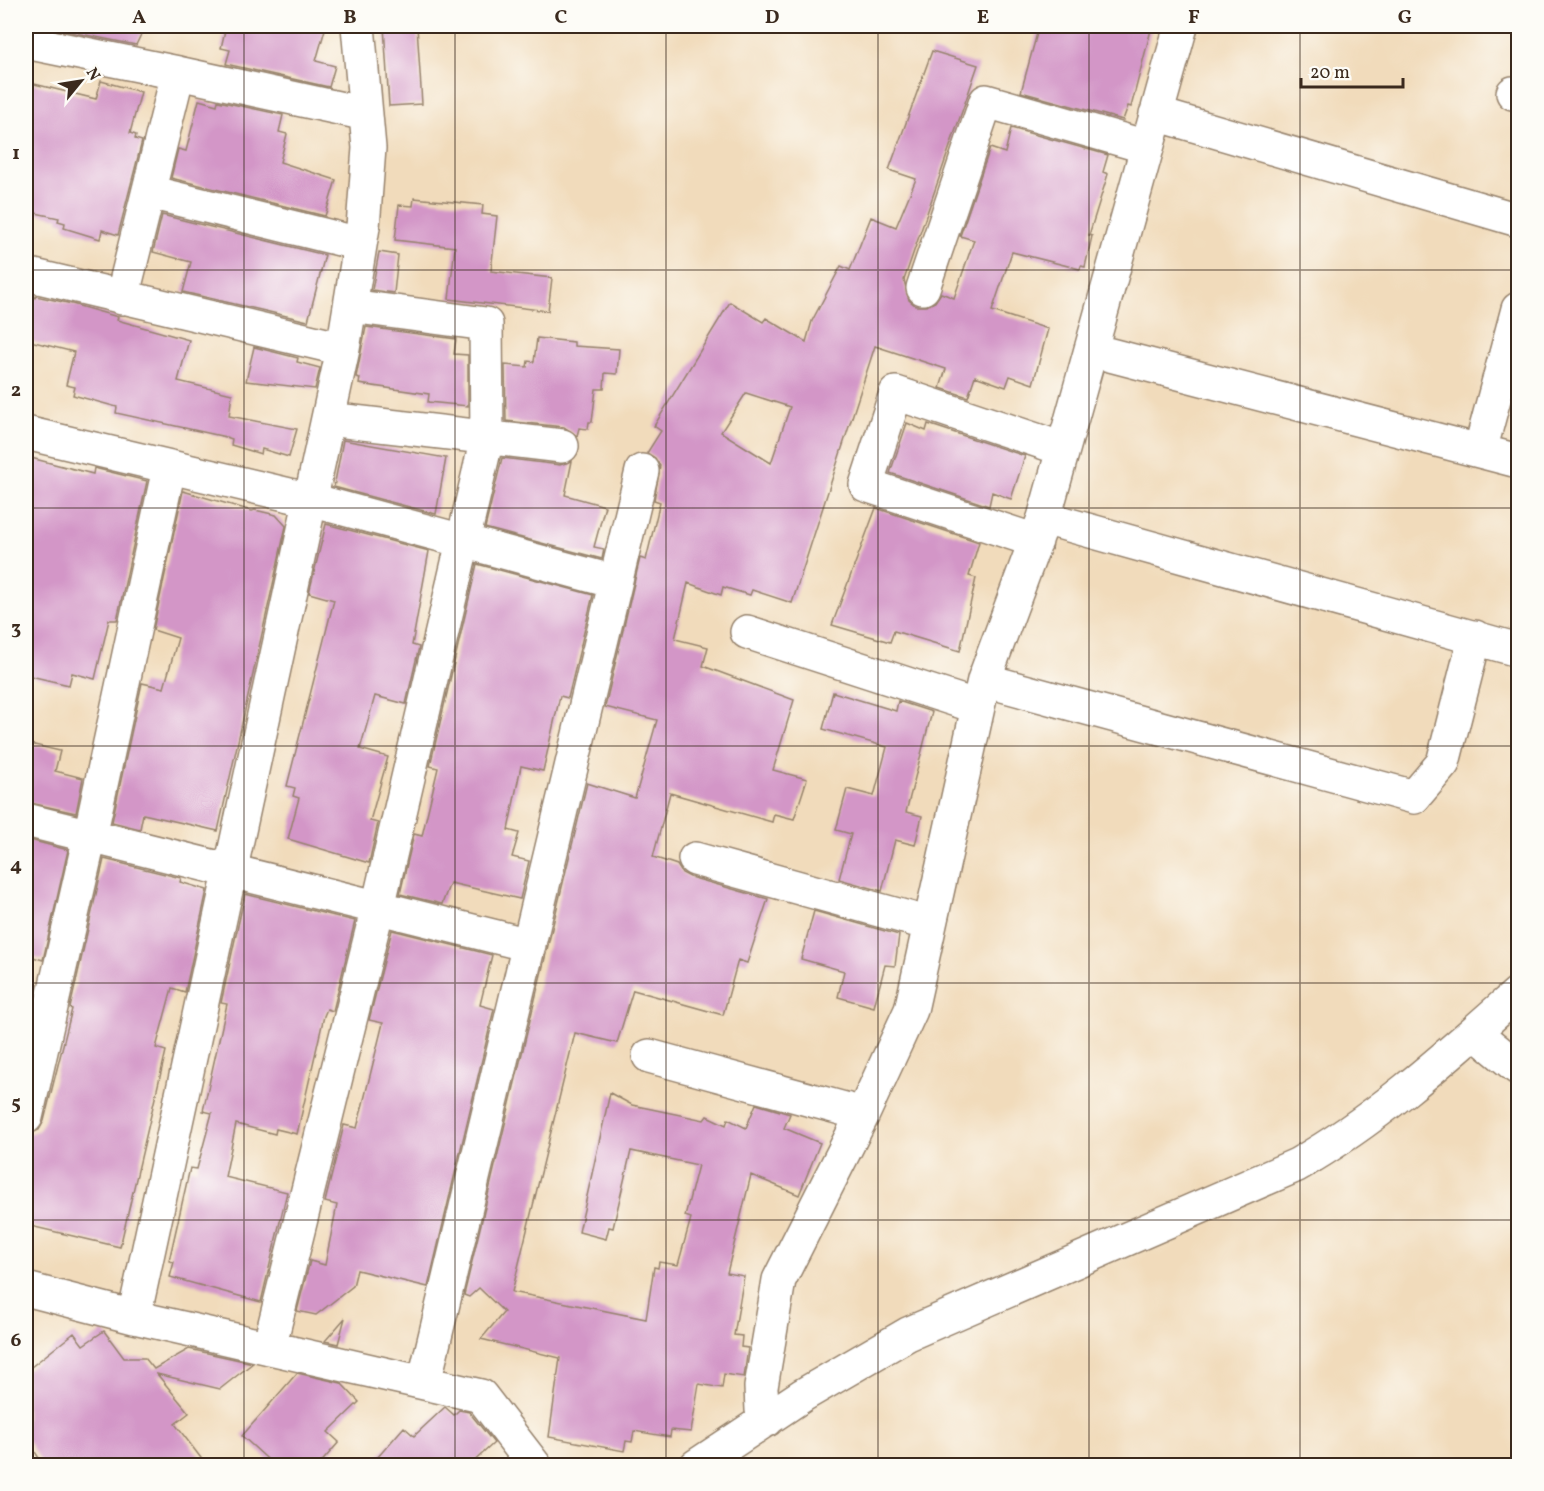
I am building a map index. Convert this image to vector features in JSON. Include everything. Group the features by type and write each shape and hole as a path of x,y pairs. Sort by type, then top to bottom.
{"street":[{"path":"134,1317 343,349 360,244 369,148 358,26"},
{"path":"767,1420 762,1410 761,1387 779,1280 863,1114 911,1010 981,694 1040,530 1181,26"},
{"path":"26,42 366,114"},
{"path":"122,298 178,73"},
{"path":"923,288 986,101 1147,147"},
{"path":"1156,114 1518,220"},
{"path":"149,192 360,244"},
{"path":"26,274 343,349"},
{"path":"269,1348 378,907 487,438 486,324 350,306"},
{"path":"1480,451 1518,309"},
{"path":"1091,350 1518,461"},
{"path":"1063,449 896,393 866,485 1476,637 1518,650"},
{"path":"328,419 562,446"},
{"path":"26,434 311,500 615,582"},
{"path":"26,1117 90,836 169,468"},
{"path":"424,1383 642,471"},
{"path":"747,632 981,694 1414,797 1443,763 1476,637"},
{"path":"26,820 529,945"},
{"path":"695,859 930,924"},
{"path":"714,1460 803,1395 908,1334 1297,1165 1343,1139 1372,1118 1518,993"},
{"path":"1474,1032 1518,1068"},
{"path":"650,1056 863,1114"},
{"path":"26,1289 134,1317 480,1396 535,1466"}],"building":[{"path":"56,26 145,26 136,45 56,29"},
{"path":"226,26 326,26 316,61 335,66 329,87 226,64 230,50 221,48"},
{"path":"384,26 417,26 422,104 389,106"},
{"path":"1039,26 1152,26 1131,107 1128,106 1123,120 1021,92"},
{"path":"932,51 978,65 904,280 909,300 916,306 926,306 935,302 941,293 954,298 974,240 960,236 990,148 1005,153 1011,128 1108,155 1103,172 1108,174 1089,235 1092,236 1085,267 1081,266 1080,269 1012,252 992,311 1048,329 1033,384 1010,376 1006,387 975,376 968,397 940,388 946,369 875,346 792,603 752,590 750,595 723,587 721,595 688,583 675,639 708,647 703,666 794,700 773,770 807,779 794,819 774,814 772,822 670,793 653,857 677,865 682,873 690,877 768,899 747,963 738,960 723,1015 633,990 617,1043 575,1033 512,1292 646,1319 654,1267 658,1268 659,1262 678,1265 691,1218 685,1216 698,1165 631,1151 613,1228 609,1227 606,1239 579,1232 610,1093 632,1105 704,1120 707,1116 726,1125 728,1119 746,1128 756,1104 790,1114 784,1128 820,1143 799,1195 751,1175 727,1273 744,1276 734,1335 742,1336 741,1347 748,1348 744,1377 724,1374 722,1388 699,1384 691,1432 671,1430 670,1437 634,1431 632,1442 626,1441 624,1451 549,1437 560,1358 481,1339 504,1312 479,1288 469,1297 464,1295 587,783 635,798 657,720 605,707 640,558 646,560 660,502 654,500 660,466 655,458 647,453 661,431 654,426 730,302 763,322 766,318 806,342 812,321 841,266 850,270 871,217 896,227 916,179 889,170","holes":["746,393 790,407 771,463 721,432"]},
{"path":"101,81 141,92 130,133 136,135 135,139 142,141 118,235 102,230 100,239 64,228 65,223 58,221 59,218 26,211 26,153 32,115 26,114 26,82 96,99"},
{"path":"199,100 217,105 218,101 283,115 279,132 287,134 280,162 336,180 325,216 171,178 178,149 186,151"},
{"path":"414,198 483,205 482,214 497,216 491,271 552,278 548,311 449,299 455,247 395,240 399,205 413,206"},
{"path":"162,215 325,255 308,321 183,292 191,262 153,252"},
{"path":"379,252 398,255 394,293 372,290"},
{"path":"26,296 72,304 118,317 117,320 189,340 178,381 232,394 229,416 297,429 289,457 262,449 261,454 231,445 232,439 226,437 116,413 117,407 73,395 75,387 66,385 74,352 26,340"},
{"path":"366,327 456,339 454,354 468,355 468,406 428,402 429,394 359,384 360,378 356,377"},
{"path":"537,338 574,342 574,346 619,349 617,374 605,373 604,389 596,389 592,422 589,422 588,429 579,428 577,436 564,427 506,421 505,365 527,367 528,361 534,362"},
{"path":"254,347 298,358 297,362 320,368 315,389 246,381"},
{"path":"907,423 926,431 928,424 1025,456 1011,499 992,492 989,506 890,473"},
{"path":"343,440 446,458 436,514 334,487"},
{"path":"31,458 93,474 94,468 147,481 117,620 109,620 95,679 72,673 69,685 26,675 26,480"},
{"path":"502,458 560,465 572,461 565,495 605,506 594,547 604,549 602,559 485,528"},
{"path":"183,491 252,511 276,515 286,526 218,831 143,814 140,829 112,822 142,683 164,688 178,638 153,630"},
{"path":"876,508 979,542 969,576 976,578 960,651 894,631 890,642 832,625"},
{"path":"326,524 429,551 412,645 419,647 406,704 375,696 360,749 388,757 370,821 378,823 369,863 288,839 299,798 293,796 295,788 287,786 334,600 309,593"},
{"path":"477,564 593,595 568,698 560,696 543,771 521,766 508,830 519,833 512,857 529,861 520,899 450,883 442,904 400,894 414,834 422,836 438,768 430,766"},
{"path":"833,692 896,711 898,701 932,712 906,812 922,816 915,845 895,840 882,891 839,879 851,834 836,830 847,789 874,796 887,747 823,729"},
{"path":"26,743 60,751 55,771 83,778 76,813 26,802"},
{"path":"26,839 68,850 43,960 26,955"},
{"path":"104,859 181,878 180,882 207,890 185,992 172,988 156,1048 166,1051 120,1247 26,1225 26,1135 39,1130 44,1121 72,1009 70,1008"},
{"path":"245,894 355,921 333,1011 327,1009 324,1016 297,1134 276,1129 275,1134 236,1124 225,1177 287,1192 261,1302 170,1277 174,1262 169,1261 190,1168 197,1169 212,1113 203,1111 227,1004 221,1003"},
{"path":"814,911 899,935 895,966 885,965 874,1007 838,997 844,971 801,959"},
{"path":"392,930 492,955 480,1005 494,1009 428,1287 357,1270 353,1286 316,1315 297,1311 310,1261 325,1265 337,1205 325,1202 344,1125 357,1128 383,1023 369,1020"},
{"path":"345,1318 338,1344 325,1341"},
{"path":"104,1331 124,1358 145,1358 154,1369 189,1349 253,1363 220,1389 157,1374 189,1413 175,1424 207,1466 44,1466 26,1438 26,1371 74,1333 83,1345"},
{"path":"297,1373 341,1383 359,1402 328,1432 339,1442 318,1466 275,1466 242,1436"},
{"path":"445,1407 454,1415 459,1410 469,1412 494,1443 469,1466 370,1466 404,1427 414,1436"}]}
